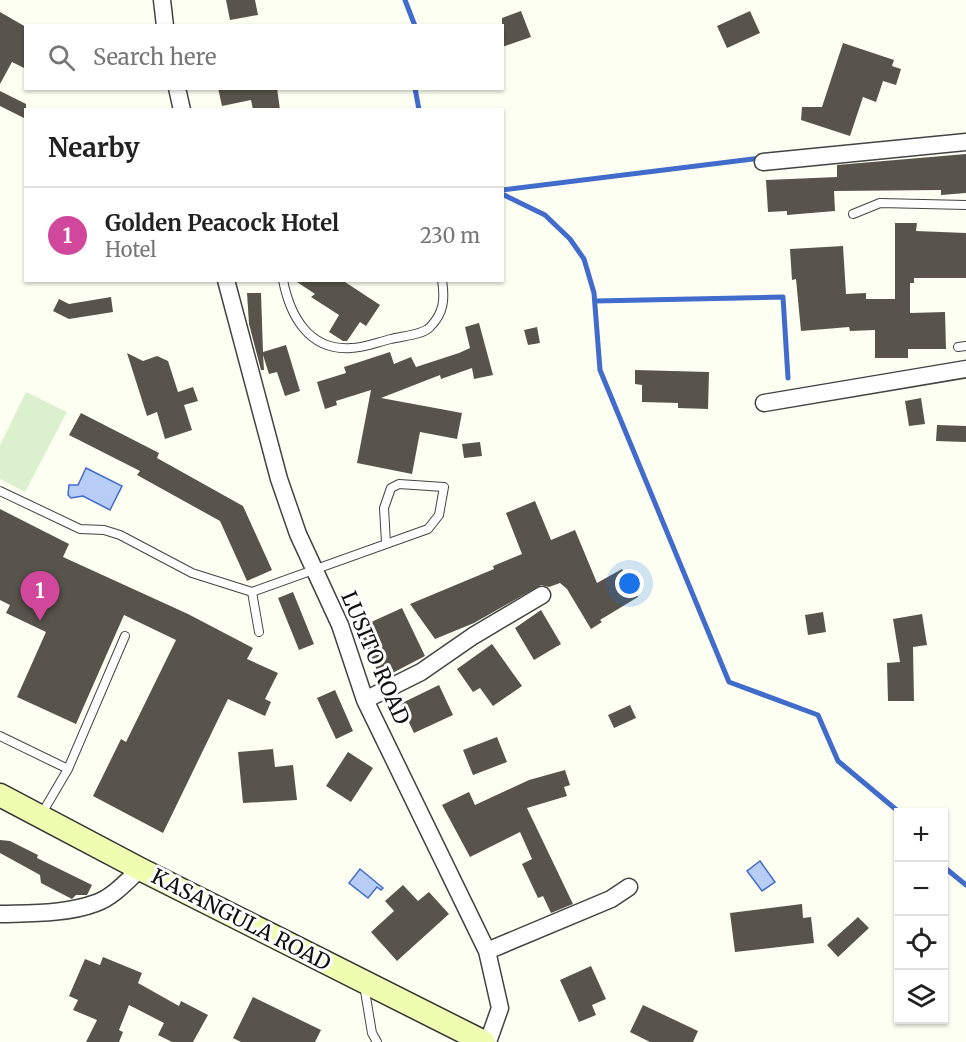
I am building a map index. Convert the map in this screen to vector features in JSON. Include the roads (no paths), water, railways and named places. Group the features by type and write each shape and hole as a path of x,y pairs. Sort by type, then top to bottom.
{"main road":[{"name":"KASANGULA ROAD","path":"0,795 140,869 486,1042"}],"street":[{"path":"162,0 165,24"},
{"path":"177,90 182,108"},
{"path":"763,162 966,142"},
{"name":"LUSITO ROAD","path":"226,282 279,479 313,571 340,625 365,699 487,951 500,1008 486,1042"},
{"path":"764,403 966,369"},
{"path":"365,699 421,672 473,636 542,595"},
{"path":"0,914 62,911 97,903 140,869"},
{"path":"487,951 611,899 629,887"}],"lane":[{"path":"853,214 880,203 966,205"},
{"path":"284,282 297,323 312,339 326,345 350,349 429,330 439,316 445,299 442,282"},
{"path":"0,491 80,529 104,530 120,535 192,573 252,592 428,529 439,515 444,487 399,484 391,488 384,508 386,543"},
{"path":"252,592 259,632"},
{"path":"41,815 68,769 125,636"},
{"path":"0,736 68,769"},
{"path":"364,981 372,1033 377,1042"}],"water":[{"path":"86,468 122,486 110,510 83,496 71,498 68,495 69,485 78,485"},
{"path":"760,861 775,882 762,891 747,871"},
{"path":"360,869 383,888 381,890 377,887 368,898 349,883"}],"waterway":[{"path":"405,0 414,24"},
{"path":"415,90 419,108"},
{"path":"504,190 761,158"},
{"path":"504,195 545,215 570,239 584,259 594,293 600,370 729,682 818,715 838,761 894,808"},
{"path":"595,301 783,297 788,378"},
{"path":"948,870 966,885"}],"place":[{"name":"Golden Peacock Hotel","path":"40,621"}]}
